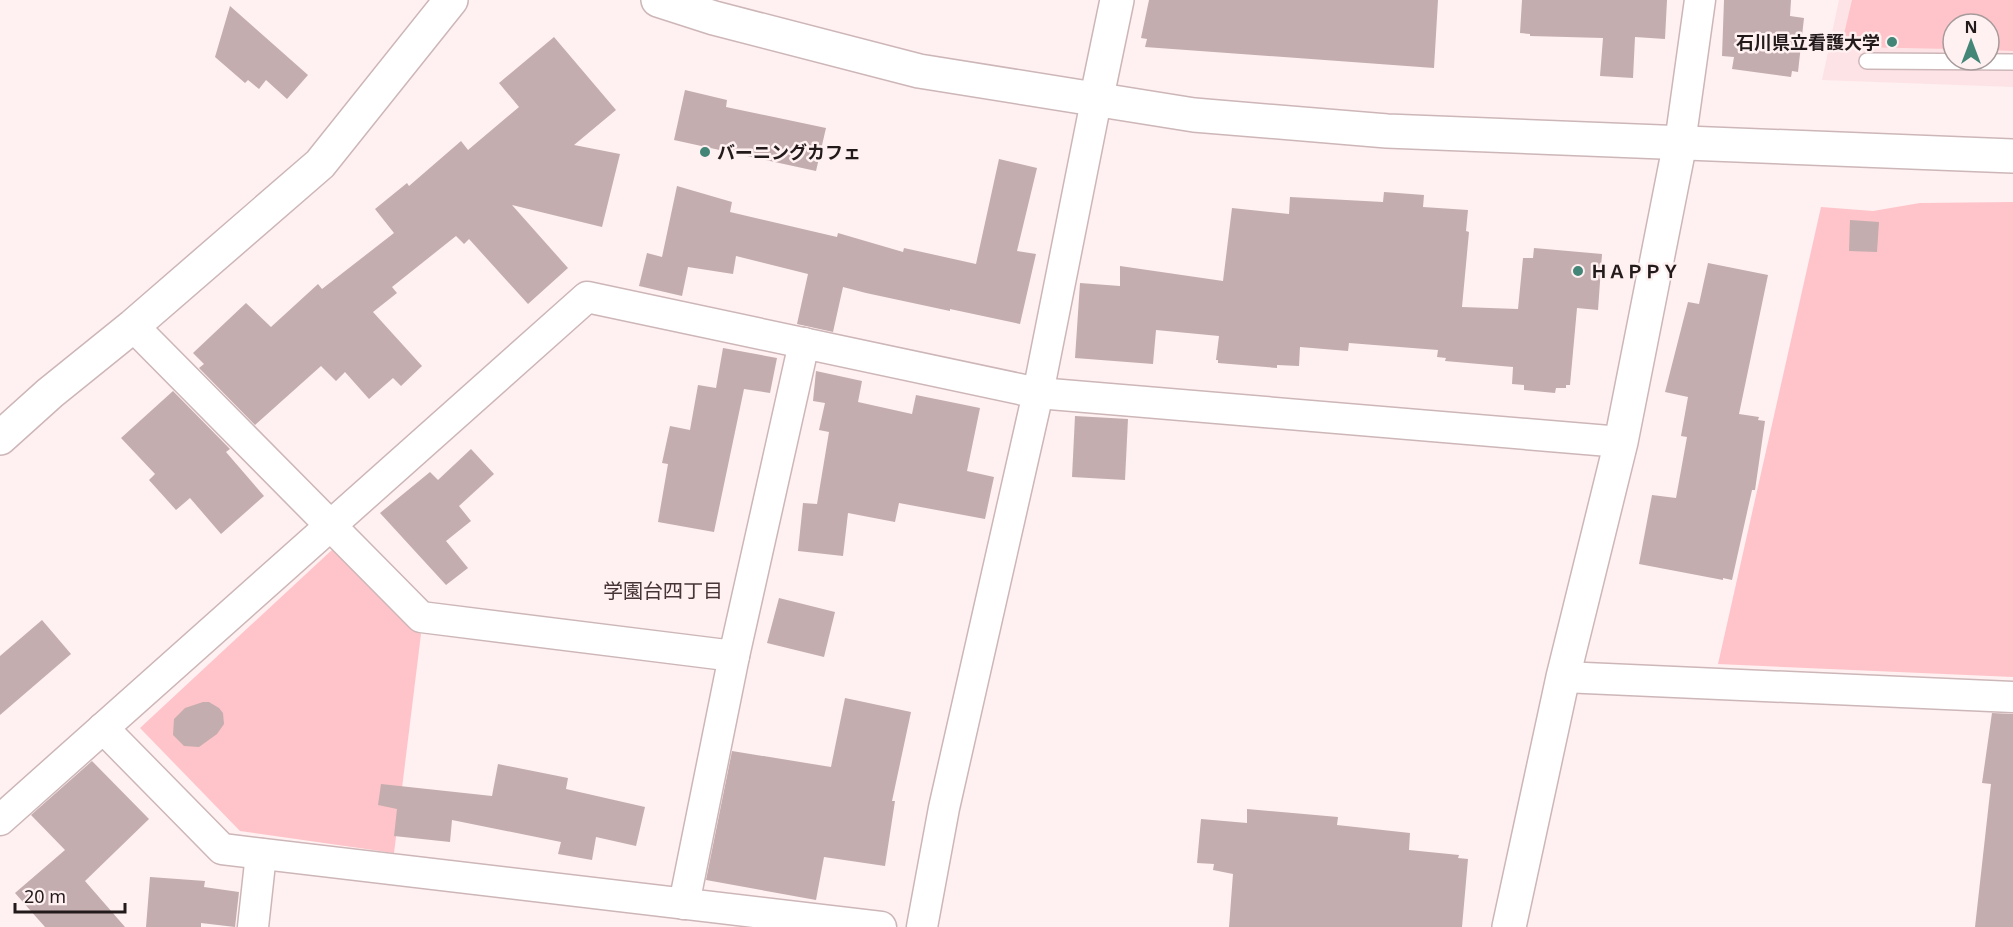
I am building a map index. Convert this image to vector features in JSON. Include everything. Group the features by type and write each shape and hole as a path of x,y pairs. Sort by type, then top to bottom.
{"street":[{"path":"0,438 320,164 451,0"},
{"path":"657,0 714,18 919,71 1194,115 1387,131 2013,156"},
{"path":"922,927 944,808 1038,393 1117,0"},
{"path":"1509,927 1563,677 1621,442 1680,143 1700,0"},
{"path":"0,820 587,297 1038,393 1621,442"},
{"path":"133,326 421,617 734,656"},
{"path":"684,904 734,656 804,343"},
{"path":"1563,677 2013,697"},
{"path":"103,728 222,849 881,927"},
{"path":"253,927 261,854"}],"lane":[{"path":"1867,61 2013,62"}],"shaded area":[{"name":"石川県立看護大学","path":"1839,0 2013,0 2013,87 1822,80"},
{"path":"1852,0 2013,0 2013,51 2001,50 2001,12 1941,12 1941,49 1854,47 1844,34"},
{"path":"2013,202 2013,677 1718,664 1821,207 1873,211 1920,203"},
{"path":"334,548 421,634 394,853 240,831 140,728"}],"building":[{"path":"1149,0 1438,0 1434,68 1145,47 1147,39 1141,38"},
{"path":"1522,0 1667,0 1665,39 1635,37 1633,78 1600,76 1603,38 1530,36 1530,34 1520,33"},
{"path":"1724,0 1791,0 1790,16 1804,18 1798,72 1792,71 1791,77 1732,69 1734,57 1722,56"},
{"path":"230,6 308,75 287,99 266,80 259,89 248,80 245,83 215,57"},
{"path":"554,37 616,110 574,145 620,154 602,227 512,205 568,268 528,304 469,239 464,244 456,236 392,287 397,293 373,312 422,366 401,386 393,378 369,399 345,372 336,381 321,366 255,425 199,368 204,364 193,353 246,303 271,327 318,284 322,289 394,233 375,209 407,183 409,186 461,141 468,150 519,107 499,83"},
{"path":"685,90 727,100 726,107 826,128 816,171 674,140"},
{"path":"999,159 1037,168 1017,251 1036,254 1020,324 843,287 833,332 797,324 808,274 736,256 733,274 688,267 682,296 639,286 647,253 662,257 677,186 732,202 730,212 837,237 838,233 903,252 904,248 976,264"},
{"path":"1384,192 1424,195 1423,207 1468,210 1466,231 1469,232 1462,307 1518,309 1523,258 1533,258 1534,248 1602,254 1598,310 1577,308 1570,385 1566,385 1566,388 1556,388 1555,393 1524,390 1524,385 1512,384 1513,367 1445,361 1446,358 1437,357 1438,350 1349,343 1348,351 1300,347 1299,366 1277,365 1277,368 1218,363 1216,360 1219,336 1156,330 1153,364 1075,358 1080,283 1120,286 1120,266 1223,281 1232,208 1289,214 1290,197 1383,202"},
{"path":"1850,220 1879,222 1877,252 1849,251"},
{"path":"1708,263 1768,275 1739,414 1759,417 1758,420 1765,421 1755,490 1752,490 1732,580 1639,564 1652,495 1676,498 1687,437 1681,436 1688,397 1665,392 1688,302 1699,304"},
{"path":"723,348 777,358 770,393 744,389 714,532 658,522 668,464 662,463 670,426 690,430 698,385 716,388"},
{"path":"816,371 862,381 858,402 912,414 916,395 980,408 967,471 994,477 985,519 899,503 895,522 848,513 843,556 798,551 803,503 817,504 829,432 819,430 825,403 813,401"},
{"path":"173,391 230,449 226,452 264,496 221,534 190,498 176,510 149,480 155,474 121,438"},
{"path":"1075,416 1128,419 1125,480 1072,477"},
{"path":"471,449 494,474 459,506 471,521 446,541 468,568 446,585 380,513 430,472 438,480"},
{"path":"779,598 835,612 824,657 767,643"},
{"path":"42,620 71,654 0,715 0,656"},
{"path":"845,698 911,712 892,801 895,801 885,866 824,857 816,900 706,880 732,751 831,767"},
{"path":"209,702 219,708 223,713 224,724 217,734 199,747 184,746 173,735 174,719 185,708"},
{"path":"1992,713 2013,714 2013,927 1975,927 1991,784 1982,783"},
{"path":"92,761 149,819 85,881 125,927 45,927 15,893 65,850 31,815"},
{"path":"498,764 568,778 566,789 645,807 636,846 596,837 592,860 558,854 561,842 452,820 450,842 394,836 397,809 378,805 381,784 492,796"},
{"path":"1247,809 1338,817 1337,825 1410,833 1409,850 1459,855 1458,858 1468,859 1462,927 1229,927 1233,874 1213,870 1214,864 1197,863 1201,819 1247,823"},
{"path":"150,877 205,881 204,887 239,892 235,927 201,923 201,927 146,927"}],"place":[{"name":"石川県立看護大学","path":"1892,42"},
{"name":"バーニングカフェ","path":"705,152"},
{"name":"ＨＡＰＰＹ","path":"1578,271"}],"district":[{"name":"学園台四丁目","path":"663,590"}]}
